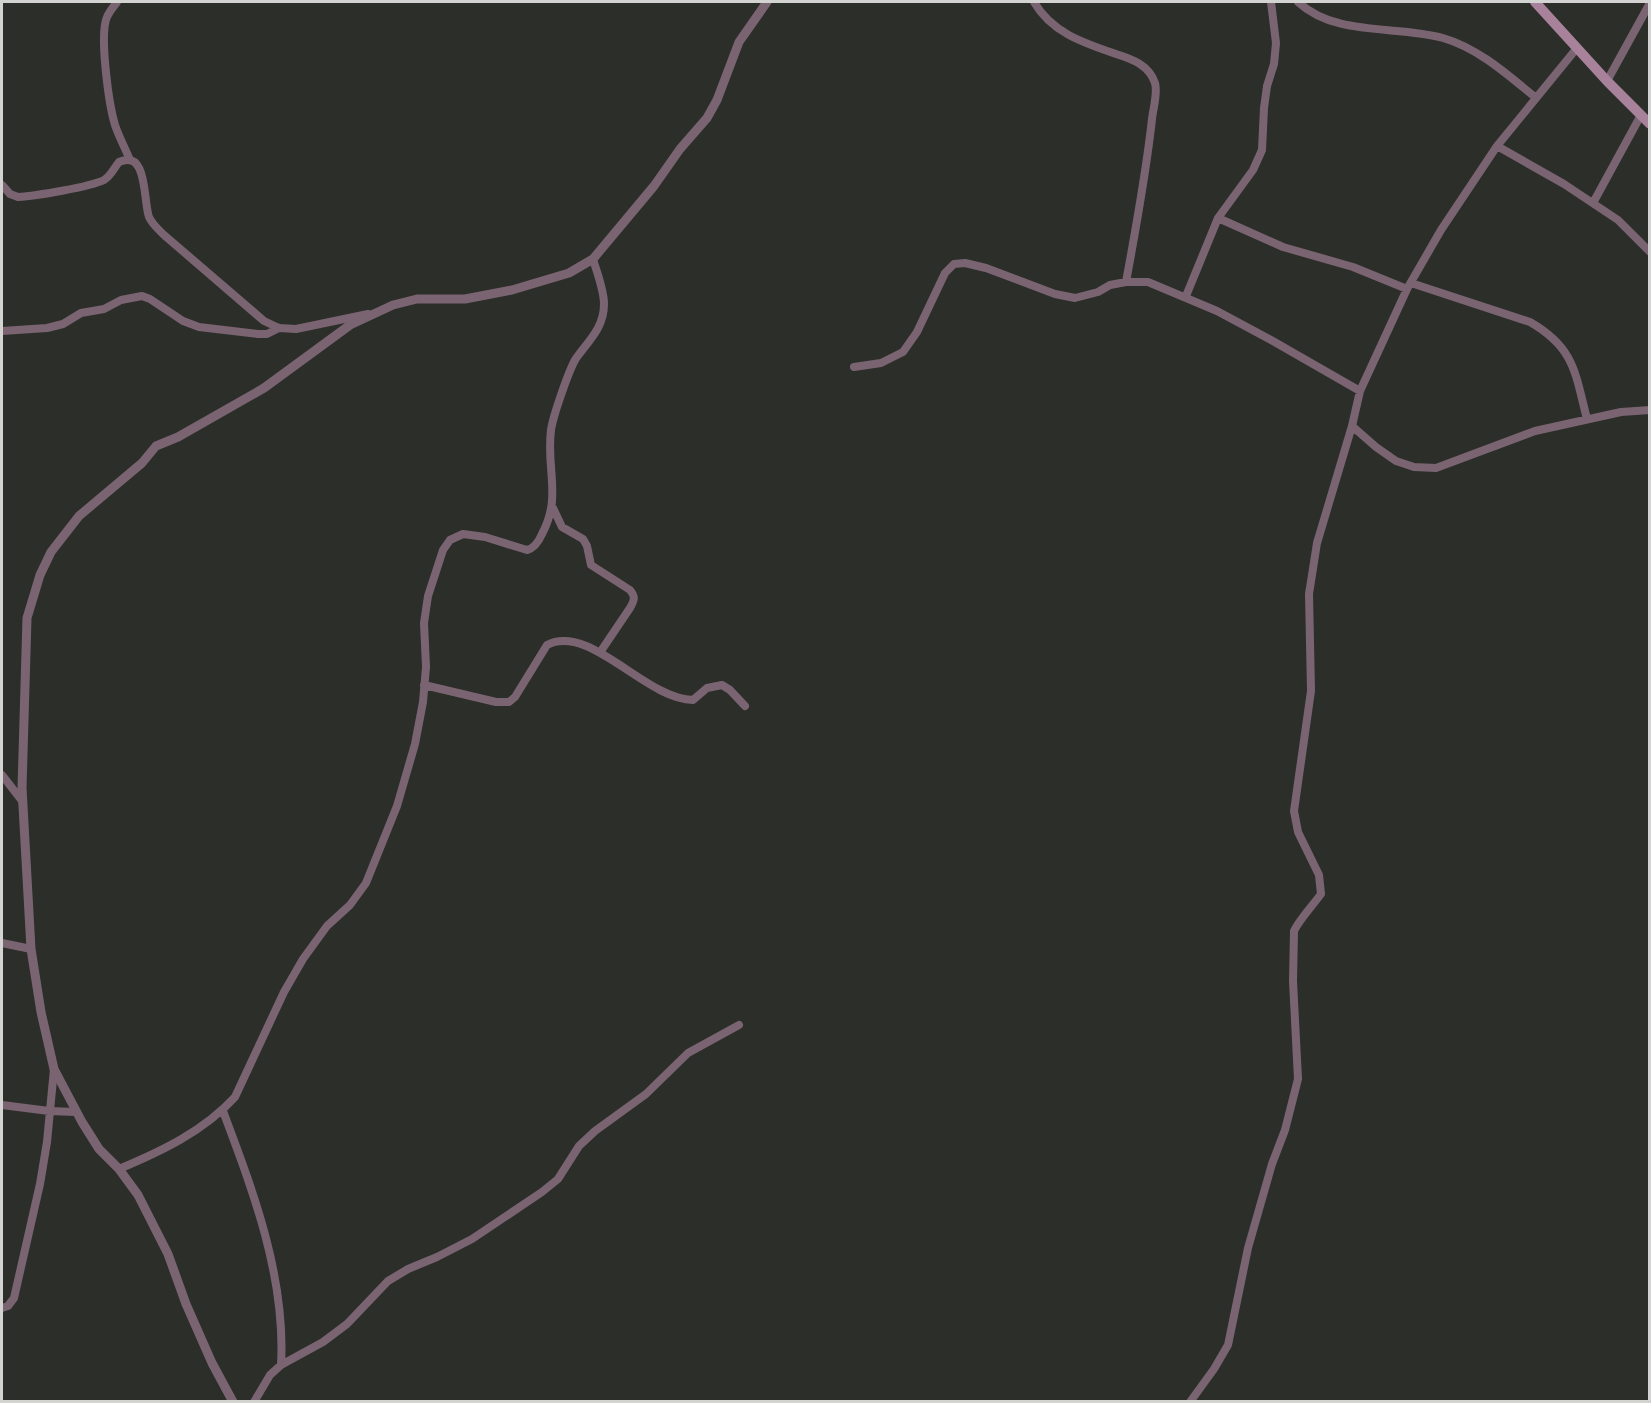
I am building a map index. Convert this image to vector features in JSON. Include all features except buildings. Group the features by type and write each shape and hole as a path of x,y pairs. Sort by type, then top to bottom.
{"main road":[{"path":"1540,3 1607,81 1650,123"}],"street":[{"path":"117,2 107,16 104,29 105,50 110,105 130,160"},
{"path":"232,1401 212,1363 152,1220 138,1195 119,1169 99,1149 76,1112 54,1068 41,1012 31,949 23,802 27,618 40,575 51,552 79,516 142,463 156,446 178,437 264,388 350,325 393,305 417,299 465,299 512,290 569,273 593,260 707,118 717,100 739,42 767,2"},
{"path":"1034,2 1041,14 1059,30 1082,43 1137,62 1149,70 1155,85 1144,176 1126,282"},
{"path":"1186,297 1218,218 1253,170 1262,150 1264,108 1267,86 1274,64 1276,43 1271,2"},
{"path":"1299,2 1307,10 1322,18 1382,30 1425,34 1447,39 1494,64 1536,98"},
{"path":"1607,81 1650,3"},
{"path":"1190,1401 1214,1369 1228,1345 1254,1227 1299,1079 1293,941 1297,924 1307,915 1321,894 1319,875 1298,832 1294,811 1311,692 1309,594 1317,543 1352,426 1360,391 1409,286 1441,230 1497,146 1577,48"},
{"path":"1593,203 1641,115"},
{"path":"1497,146 1556,179 1618,220 1650,252"},
{"path":"2,185 10,194 18,197 85,185 103,181 111,174 118,162 130,160 138,164 142,172 150,220 164,235 264,321 279,328 296,330 378,312"},
{"path":"1218,218 1283,247 1530,322 1557,340 1568,355 1587,419"},
{"path":"119,1169 184,1138 222,1111 235,1096 284,992 303,959 327,926 350,905 366,883 398,806 415,744 426,668 424,623 428,596 443,550 450,540 463,534 484,537 521,549 533,548 547,525 553,508 554,495 549,450 552,426 575,360 597,333 603,317 604,303 593,260"},
{"path":"854,367 881,363 903,352 917,332 945,273 954,264 965,263 986,268 1055,294 1075,298 1098,292 1110,285 1148,282 1186,297 1271,340 1360,391"},
{"path":"2,331 47,328 63,324 81,313 104,309 121,300 142,296 183,321 199,327 258,334 267,334 279,328"},
{"path":"1352,426 1396,461 1414,467 1436,468 1535,431 1621,412 1650,410"},
{"path":"553,508 562,527 583,539 591,565 630,590 634,595 630,608 601,651"},
{"path":"424,685 496,702 509,702 547,645 555,640 567,640 601,651 637,677 676,697 693,700 707,688 722,685 745,706"},
{"path":"2,775 23,802"},
{"path":"2,943 31,949"},
{"path":"254,1401 270,1375 281,1365 323,1342 347,1324 388,1281 472,1239 542,1192 558,1179 579,1146 595,1131 646,1094 688,1053 739,1025"},
{"path":"2,1308 8,1306 14,1298 40,1184 47,1142 54,1068"},
{"path":"2,1105 76,1112"},
{"path":"222,1111 259,1212 270,1261 282,1337 281,1365"}]}
